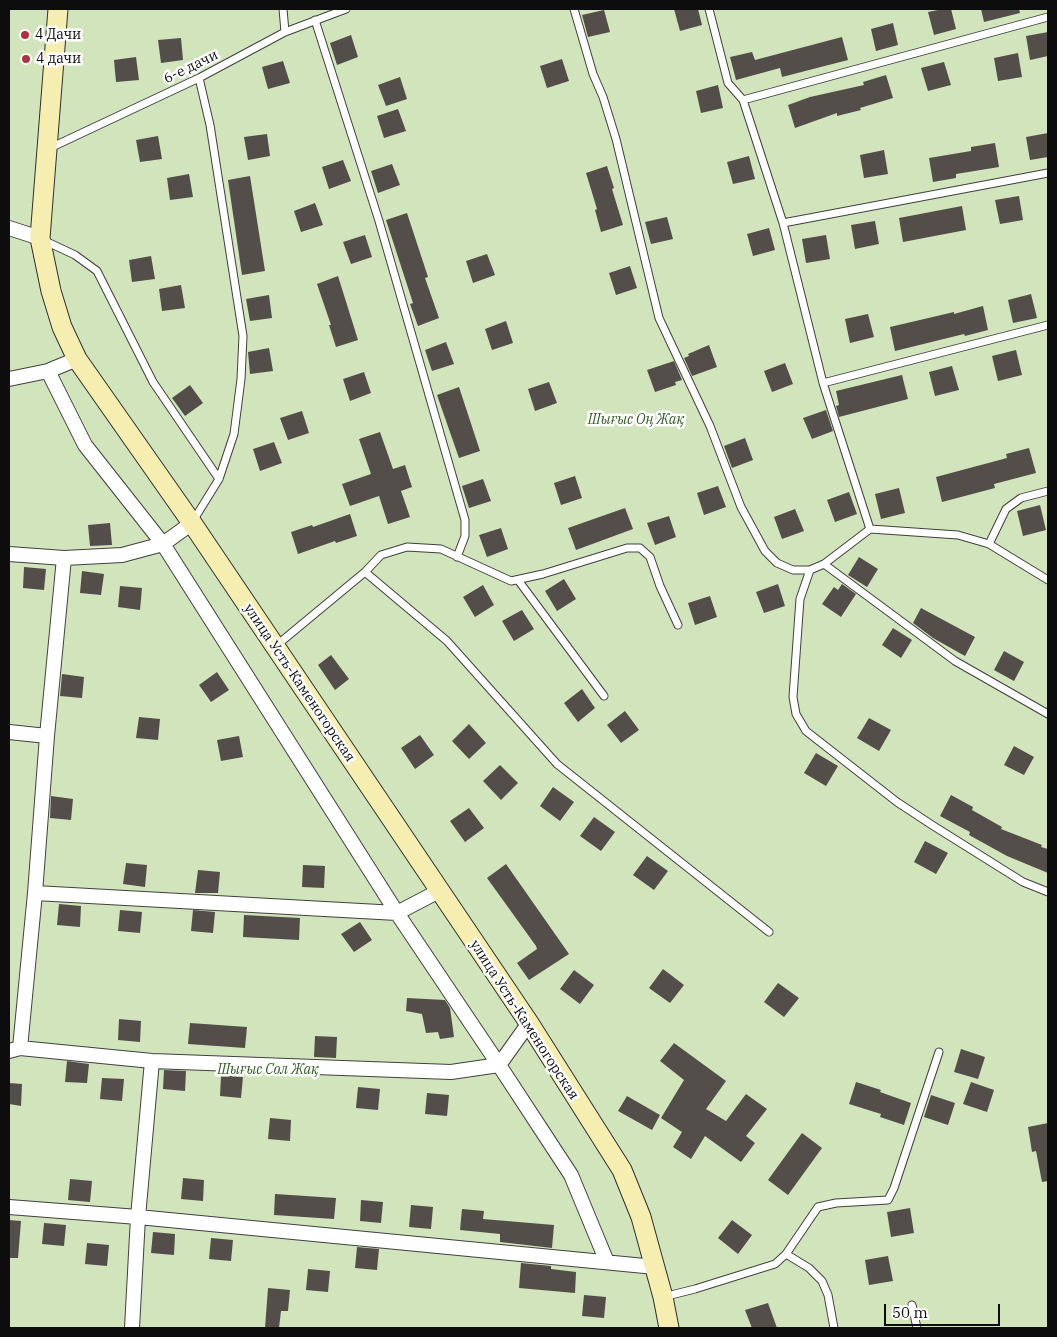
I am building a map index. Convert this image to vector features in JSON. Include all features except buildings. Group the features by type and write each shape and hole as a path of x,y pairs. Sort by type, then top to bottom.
{"street":[{"name":"улица Усть-Каменогорская","path":"58,9 40,238 62,327 77,360 192,523 529,1023 622,1170 641,1217 663,1297 669,1328"},
{"path":"9,228 40,238"},
{"path":"9,379 48,371 77,360"},
{"path":"48,371 85,445 162,544 397,914 499,1064 571,1175 607,1262"},
{"path":"9,554 64,558 122,555 162,544 192,523"},
{"path":"64,558 47,736 35,893 14,1049 152,1061 451,1072 499,1064 529,1023"},
{"path":"9,732 47,736"},
{"path":"35,893 397,914 439,891"},
{"path":"132,1328 138,1217 152,1061"},
{"path":"9,1207 138,1217 655,1267"}],"lane":[{"path":"283,9 285,32"},
{"name":"6-е дачи","path":"47,149 200,78 285,32 346,9"},
{"path":"574,9 593,74 616,139 659,318 710,426 741,508 765,552 777,563 793,570 810,570 824,564 870,529 958,536 989,544 1048,580"},
{"path":"710,9 728,83 743,100 784,223 823,382 870,529"},
{"path":"743,100 1048,17"},
{"path":"315,20 379,221 465,520 465,536 457,557"},
{"path":"192,523 219,479 234,434 241,379 243,336 210,125 200,78"},
{"path":"784,223 1048,173"},
{"path":"40,238 75,255 97,271 153,382 219,479"},
{"path":"823,382 1048,325"},
{"path":"989,544 1006,509 1021,498 1048,491"},
{"path":"275,647 365,572 381,555 407,547 441,549 511,582 626,548 640,548 650,557 660,586 678,625"},
{"path":"824,564 955,661 1048,714"},
{"path":"810,570 800,599 793,697 796,714 806,731 897,802 932,826 1023,882 1048,892"},
{"path":"365,572 447,641 557,764 769,932"},
{"path":"518,580 604,696"},
{"path":"663,1297 695,1290 775,1264 786,1254 818,1207 836,1203 888,1200 894,1188 939,1052"},
{"path":"786,1254 809,1268 822,1281 828,1296 834,1328"},
{"path":"912,1305 917,1328"}],"green space":[{"name":"Шығыс Оң Жақ","path":"9,9 1048,9 1048,1328 9,1328"}],"place":[{"name":"4 Дачи","path":"25,35"},
{"name":"4 дачи","path":"26,59"}],"park label":[{"name":"Шығыс Сол Жақ","path":"268,1070"}]}
